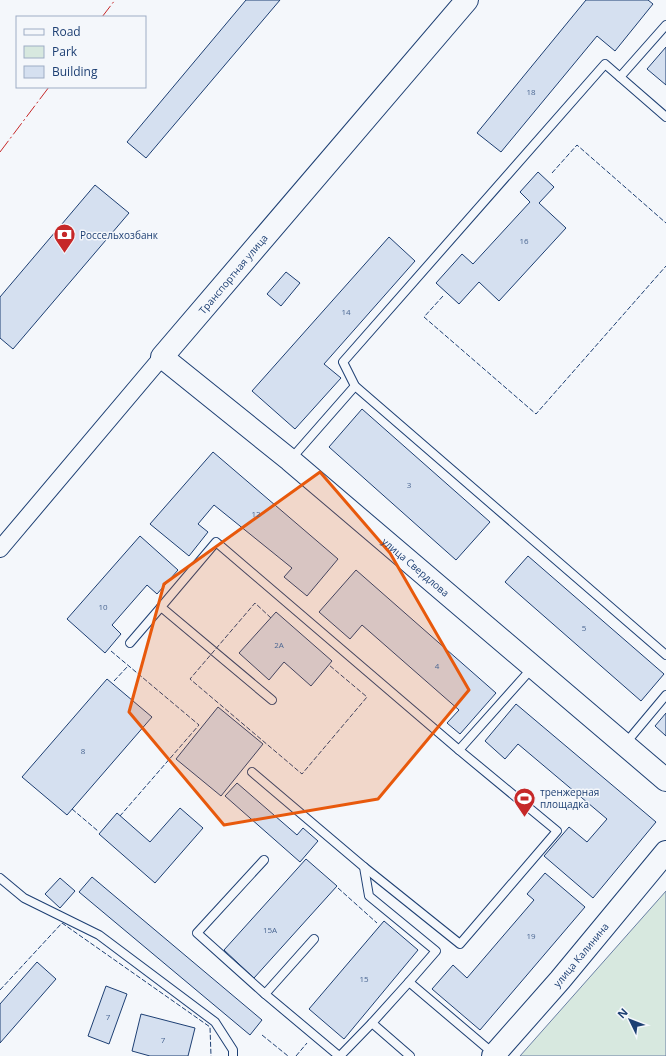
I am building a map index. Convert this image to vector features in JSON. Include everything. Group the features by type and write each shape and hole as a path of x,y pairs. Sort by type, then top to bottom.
{"street":[{"name":"Транспортная улица","path":"0,549 467,0"},
{"name":"улица Свердлова","path":"162,357 290,460 666,780"},
{"name":"улица Калинина","path":"494,1055 560,980 666,852"}],"lane":[{"path":"620,77 666,25"},
{"path":"666,117 605,64 343,362 355,386 666,655"},
{"path":"290,460 355,386"},
{"path":"130,643 216,542 459,750 557,831 460,944 364,867 252,772"},
{"path":"161,607 272,700"},
{"path":"459,750 533,667"},
{"path":"625,744 666,695"},
{"path":"264,860 197,933 264,994 340,1056 372,1023 436,951 369,896 364,867"},
{"path":"0,878 24,898 100,935 215,1022 233,1050 233,1056"},
{"path":"264,994 314,939"},
{"path":"409,982 494,1055"},
{"path":"372,1023 410,1056"}],"highlighted area":[{"path":"320,472 390,553 469,690 378,799 224,825 129,712 164,584"}],"green space":[{"path":"666,891 666,1056 520,1056"}],"building":[{"path":"246,0 280,0 146,158 127,142"},
{"path":"586,0 648,0 653,4 615,51 597,36 501,152 477,133"},
{"path":"666,47 666,85 647,69"},
{"path":"538,172 554,187 539,203 566,228 499,301 479,282 459,304 436,283 462,254 473,264 530,202 520,192"},
{"name":"Россельхозбанк","path":"95,185 129,213 13,349 0,338 0,297"},
{"path":"389,237 415,261 324,364 341,378 295,429 252,391"},
{"path":"286,272 300,283 281,306 267,294"},
{"path":"362,409 490,522 456,560 329,447"},
{"path":"213,452 338,559 307,596 284,577 292,568 214,505 198,524 208,532 189,556 150,524"},
{"path":"140,536 178,570 157,594 147,585 112,625 121,634 105,653 67,619"},
{"path":"528,556 664,674 641,701 505,582"},
{"path":"356,570 496,693 460,734 447,723 459,710 362,625 350,639 319,612"},
{"path":"276,612 332,661 311,686 284,662 269,680 239,653"},
{"path":"107,679 152,717 67,815 22,777"},
{"path":"516,704 656,822 593,898 544,856 569,827 587,842 607,819 518,744 505,759 485,741"},
{"path":"218,707 263,744 221,796 176,759"},
{"path":"666,713 666,736 655,726"},
{"path":"237,783 297,835 303,828 318,841 300,862 225,796"},
{"path":"180,808 203,828 155,883 99,834 117,813 150,842"},
{"path":"306,859 337,886 254,978 224,950"},
{"path":"545,873 585,907 480,1030 432,989 453,965 467,978 534,900 527,894"},
{"path":"92,877 262,1020 250,1035 79,892"},
{"path":"60,878 75,891 60,908 45,894"},
{"path":"384,921 418,950 344,1039 309,1009"},
{"path":"37,962 56,979 0,1043 0,1004"},
{"path":"106,986 127,994 109,1044 88,1036"},
{"path":"141,1014 195,1028 188,1056 150,1056 132,1051"}],"fence":[{"path":"552,173 577,145 666,223"},
{"path":"443,296 424,317 536,414 666,266"},
{"path":"271,618 255,603 190,679 302,774 367,697 329,665"},
{"path":"111,651 199,725 120,816"},
{"path":"114,681 128,666"},
{"path":"72,809 98,831"},
{"path":"338,888 377,923"},
{"path":"0,990 62,923 210,1027 211,1056"},
{"path":"262,1035 288,1056"},
{"path":"296,1056 307,1043"}],"power":[{"path":"103,16 115,0"},
{"path":"0,152 48,88"}],"place":[{"name":"Россельхозбанк","path":"65,254"},
{"name":"тренжерная площадка","path":"524,818"}]}
